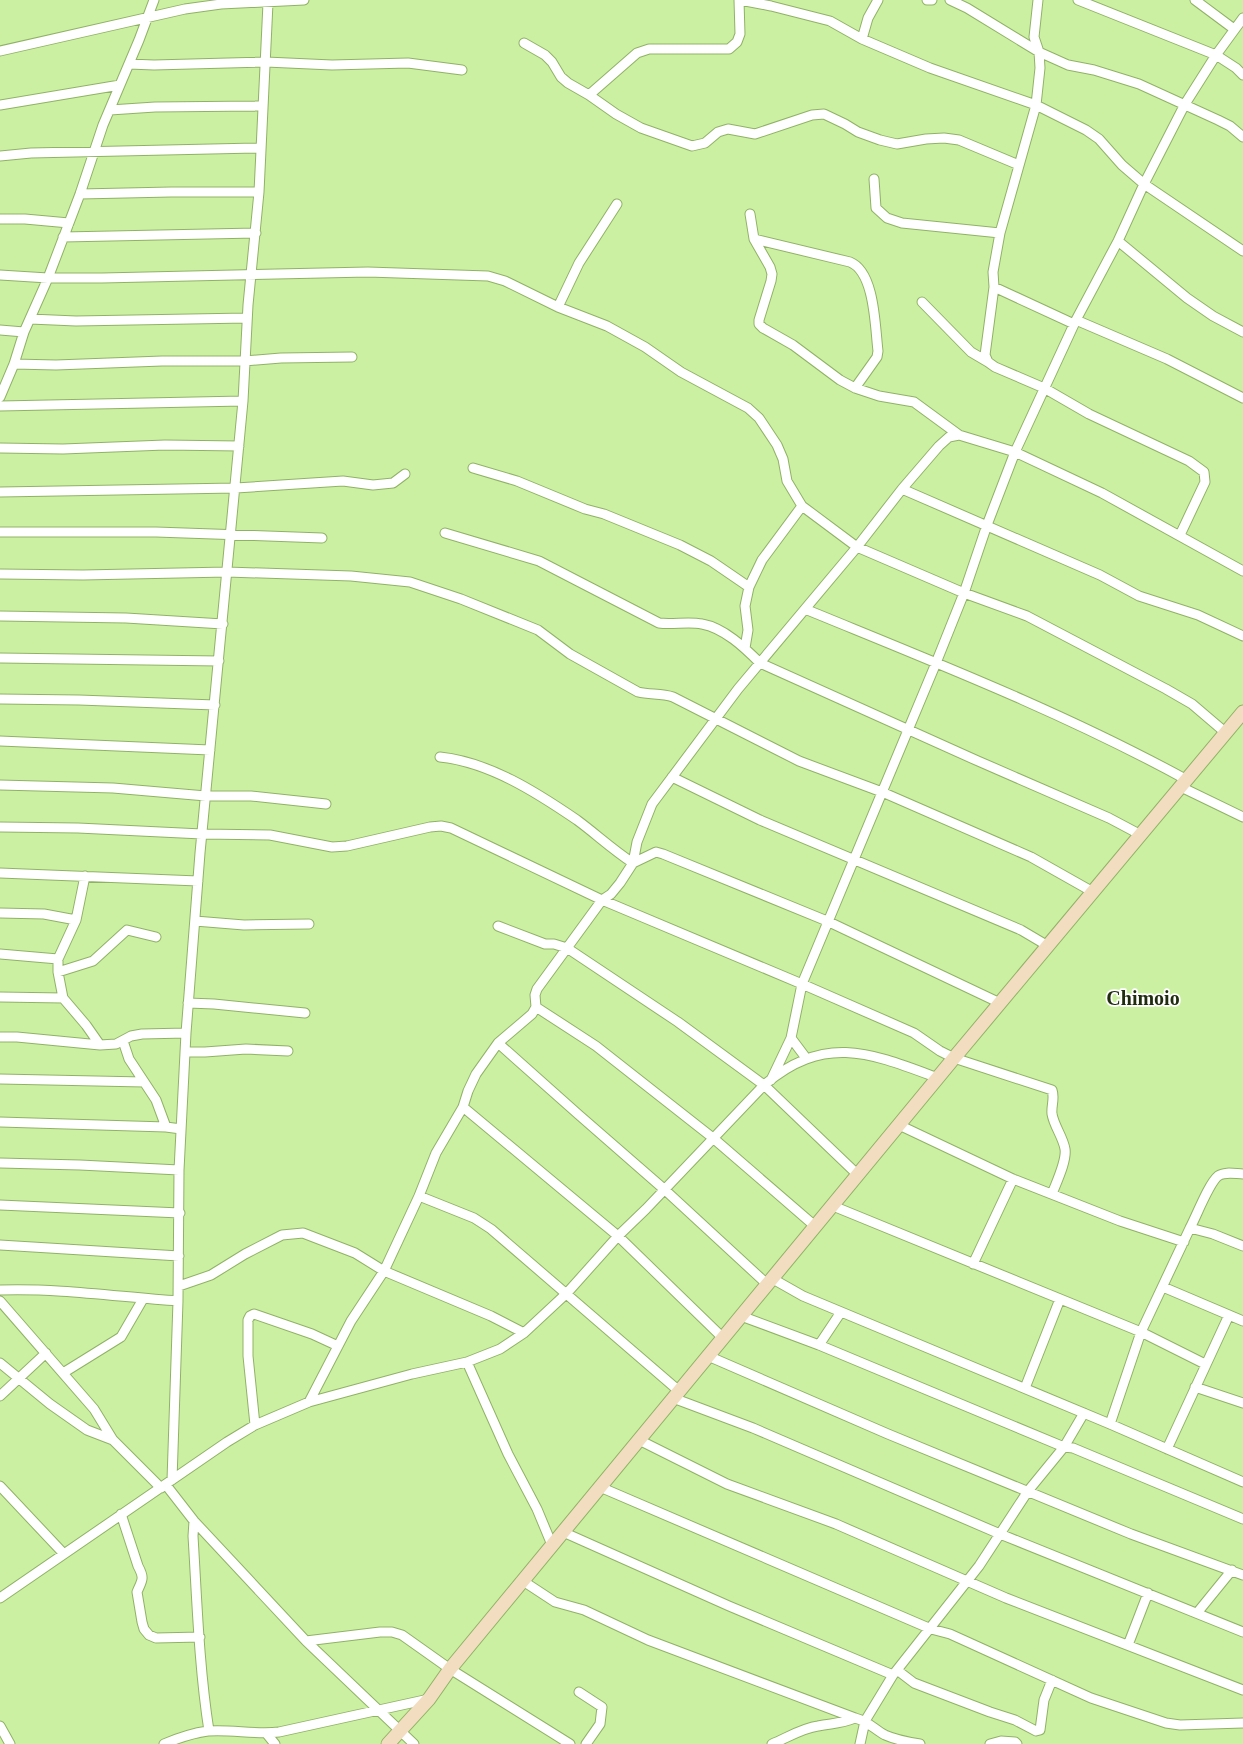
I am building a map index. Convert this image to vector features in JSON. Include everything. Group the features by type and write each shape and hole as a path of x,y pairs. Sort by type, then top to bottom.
{"street":[{"path":"0,397 2,385 14,364 24,332 48,278 110,110 154,0"},
{"path":"0,51 185,9 221,4 268,3 304,0"},
{"path":"590,95 637,53 649,49 729,49 737,42 740,34 739,0 771,6 830,21 862,39 930,68 1036,105 1086,130 1099,139 1122,165 1144,184 1243,251"},
{"path":"862,39 868,18 878,0"},
{"path":"927,0 932,0"},
{"path":"950,0 967,8 1039,52 1068,65 1094,70 1139,84 1230,126 1243,137"},
{"path":"988,362 985,355 994,287 993,272 1000,233 1036,105 1040,68 1039,52 1034,37 1038,0"},
{"path":"1078,0 1216,54 1236,68 1243,75"},
{"path":"1195,0 1234,29"},
{"path":"166,1484 179,1286 179,1170 188,1003 202,834 236,488 243,401 247,318 259,192 268,3"},
{"path":"767,1082 791,1038 802,984 936,663 964,593 987,525 1015,452 1075,322 1118,241 1144,184 1185,104 1216,54 1243,18"},
{"path":"524,43 545,55 568,84 590,95 616,114 641,128 692,146 705,143 718,132 728,129 755,134 812,115 824,114 858,132 880,140 897,144 926,139 944,138 959,140 1019,165"},
{"path":"129,64 154,65 266,62 332,65 408,63 462,70"},
{"path":"0,104 120,85"},
{"path":"110,110 155,107 262,106"},
{"path":"0,156 31,153 95,151 261,148"},
{"path":"874,179 876,208 887,218 902,222 1000,233"},
{"path":"80,194 259,192"},
{"path":"558,306 579,263 616,204"},
{"path":"750,214 754,239 770,267 772,274 759,324 763,328 793,345 840,380 855,388 879,396 914,402 959,435 1015,452 1102,493 1243,571"},
{"path":"0,219 26,218 69,223"},
{"path":"63,237 256,233"},
{"path":"754,239 850,262 860,268 871,295 878,351 877,357 855,388"},
{"path":"1118,241 1187,298 1213,316 1243,332"},
{"path":"0,275 48,278 368,272 488,276 505,281 558,306 607,326 645,347 681,372 748,408 759,418 777,445 783,459 787,481 802,506 857,547 964,593 1027,616 1192,704 1226,733"},
{"path":"994,287 1167,359 1243,398"},
{"path":"922,302 971,352 995,367 1044,388 1089,414 1189,461 1204,472 1205,482 1180,535"},
{"path":"30,319 76,321 247,318"},
{"path":"0,330 24,332"},
{"path":"14,364 245,361 281,358 352,357"},
{"path":"0,406 243,401"},
{"path":"309,1402 351,1321 384,1271 419,1196 436,1153 463,1107 468,1091 476,1074 498,1043 532,1014 536,1007 535,995 537,989 602,900 620,884 633,863 637,842 652,804 760,663 857,547 902,488 939,446 949,437 959,435"},
{"path":"0,448 63,449 164,445 239,446"},
{"path":"473,468 517,481 585,509 604,514 680,545 711,561 750,587"},
{"path":"0,492 236,488 343,481 373,485 393,483 405,474"},
{"path":"902,488 1100,575 1139,596 1198,615 1243,636"},
{"path":"745,648 748,630 745,606 750,587 762,560 802,506"},
{"path":"0,532 156,532 322,538"},
{"path":"445,533 539,561 659,623 702,624 720,631 745,648 760,663 1109,818 1141,835"},
{"path":"0,574 83,575 227,572 351,576 410,582 461,599 538,630 570,654 638,692 649,695 658,693 673,697 799,761 882,792 1031,857 1093,892"},
{"path":"805,609 936,663 1083,727 1243,817"},
{"path":"0,616 126,618 223,624"},
{"path":"0,658 219,662"},
{"path":"0,700 80,700 215,705"},
{"path":"388,1744 400,1729 429,1699 450,1669 552,1545 954,1058 1243,712"},
{"path":"0,741 210,750"},
{"path":"440,757 459,759 495,773 533,792 578,821 614,851 633,863"},
{"path":"672,777 760,820 1016,928 1048,946"},
{"path":"0,785 112,788 206,796 252,796 326,804"},
{"path":"0,827 78,828 202,834 270,835 332,847 347,846 430,827 441,826 462,833 602,900 914,1033 940,1051 954,1058 1052,1090 1054,1094 1052,1112 1053,1117 1065,1149 1065,1156 1052,1194"},
{"path":"633,863 656,852 663,854 827,921 1000,1003"},
{"path":"0,873 198,881"},
{"path":"85,876 76,920 58,959 58,972 63,998 86,1025 100,1045"},
{"path":"0,914 44,914 76,920"},
{"path":"195,922 244,925 309,924"},
{"path":"498,926 545,944 554,944 567,948 767,1082 858,1175"},
{"path":"58,972 93,961 127,930 156,937"},
{"path":"0,954 58,959"},
{"path":"0,997 63,998"},
{"path":"188,1003 305,1013"},
{"path":"536,1007 596,1046 713,1138 816,1227"},
{"path":"0,1037 17,1037 100,1045 116,1044 131,1036 142,1034 186,1033"},
{"path":"791,1038 806,1058"},
{"path":"123,1041 129,1059 156,1100 166,1127"},
{"path":"498,1043 578,1115 770,1282 1025,1388 1243,1482"},
{"path":"186,1052 246,1049 288,1050"},
{"path":"0,1598 121,1514 254,1425 309,1402 412,1374 467,1362 500,1349 524,1333 567,1293 618,1236 665,1190 767,1082 785,1069 806,1058 825,1053 850,1052 876,1056 938,1078"},
{"path":"0,1079 144,1082"},
{"path":"463,1107 618,1236 723,1338"},
{"path":"0,1122 166,1127 181,1129"},
{"path":"899,1125 1013,1179 1120,1221 1184,1242"},
{"path":"0,1163 179,1170"},
{"path":"1110,1424 1141,1332 1214,1180 1219,1175 1225,1173 1243,1174"},
{"path":"973,1264 1013,1179"},
{"path":"419,1196 474,1218 491,1229 567,1293 676,1395 1000,1534 1243,1632"},
{"path":"0,1205 180,1212"},
{"path":"833,1206 1141,1332 1205,1364"},
{"path":"1190,1228 1213,1234 1243,1246"},
{"path":"179,1286 211,1275 245,1254 282,1235 303,1234 354,1253 384,1271 491,1316 524,1333"},
{"path":"0,1245 179,1256"},
{"path":"1163,1287 1243,1321"},
{"path":"0,1290 24,1289 62,1291 178,1301"},
{"path":"63,1373 121,1337 144,1299"},
{"path":"1025,1388 1060,1299"},
{"path":"0,1301 94,1409 113,1440"},
{"path":"819,1345 841,1312"},
{"path":"254,1425 248,1356 248,1320 250,1316 254,1314 312,1334 338,1346"},
{"path":"1167,1450 1205,1364 1229,1315"},
{"path":"741,1316 819,1345 1064,1447 1073,1448 1243,1519"},
{"path":"0,1396 46,1353"},
{"path":"708,1356 880,1431 1131,1534 1243,1575"},
{"path":"467,1362 508,1454 537,1509 552,1545"},
{"path":"0,1363 18,1379 87,1430 113,1440 166,1484 194,1521 306,1641 414,1744"},
{"path":"1195,1386 1243,1403"},
{"path":"860,1744 865,1721 895,1673 979,1566 1028,1491 1064,1447 1084,1413"},
{"path":"639,1440 727,1484 836,1524 1012,1600 1243,1690"},
{"path":"0,1486 64,1554"},
{"path":"600,1487 931,1629 950,1634 1091,1698 1166,1723 1243,1723"},
{"path":"121,1514 138,1566 142,1573 142,1584 137,1592 144,1629 156,1638 200,1637"},
{"path":"194,1521 193,1536 202,1685 209,1731"},
{"path":"563,1532 722,1603 895,1673 914,1683 1015,1720 1036,1731 1040,1730 1042,1725 1044,1700 1052,1680"},
{"path":"1197,1613 1232,1570"},
{"path":"523,1581 555,1602 584,1610 648,1640 865,1721 876,1730 888,1736 920,1744"},
{"path":"1128,1646 1148,1593"},
{"path":"306,1641 392,1632 402,1635 450,1669 570,1744"},
{"path":"579,1692 602,1707 600,1724 586,1744"},
{"path":"164,1744 178,1738 209,1731 266,1733 326,1722 429,1699"},
{"path":"772,1744 804,1730 818,1726 841,1723 855,1718"},
{"path":"0,1726 10,1744"},
{"path":"266,1733 275,1744"},
{"path":"990,1744 1001,1741 1015,1742 1017,1744"}],"district":[{"name":"Chimoio","path":"1143,998"}]}
